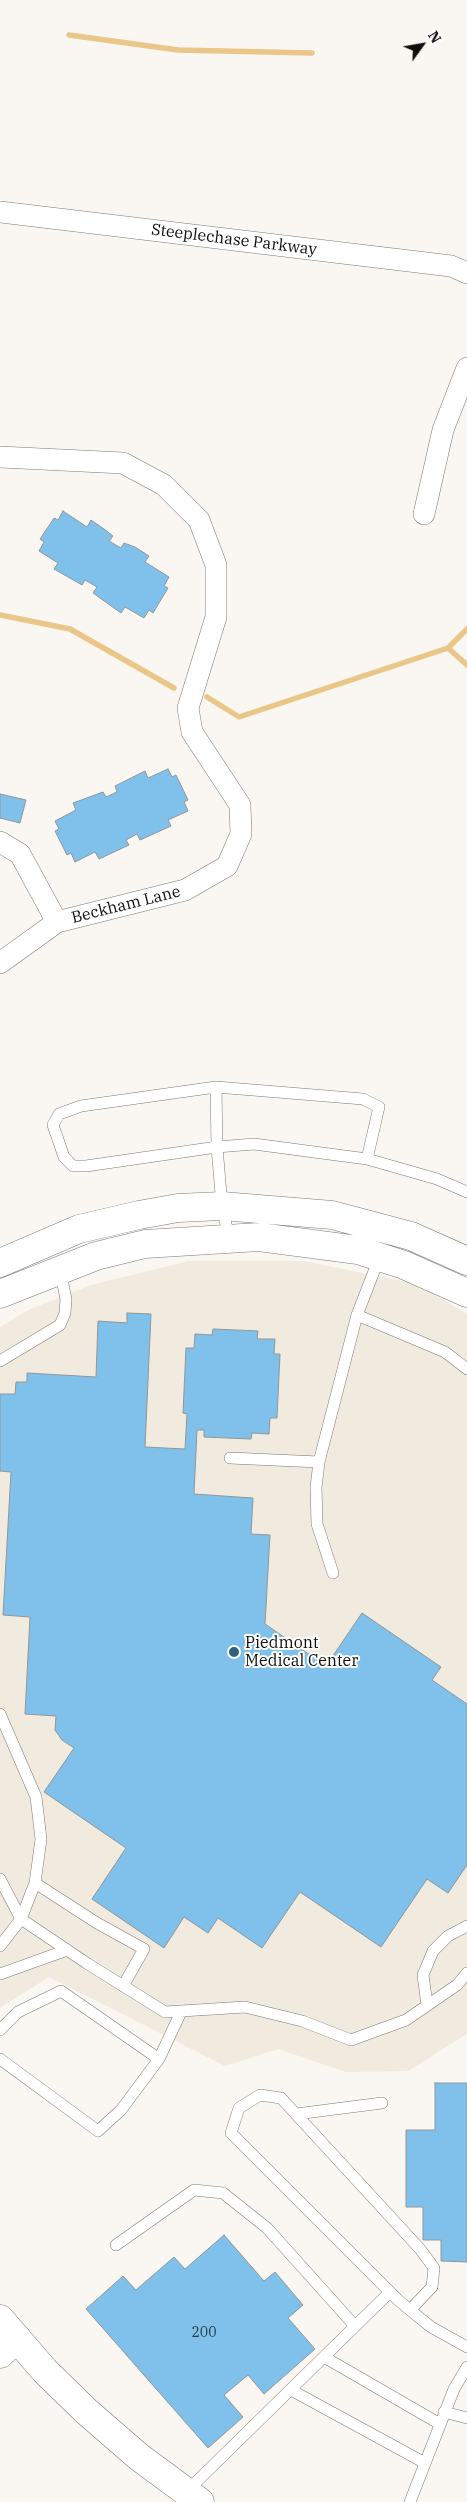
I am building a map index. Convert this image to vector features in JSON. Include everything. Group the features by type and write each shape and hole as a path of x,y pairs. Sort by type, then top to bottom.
{"street":[{"name":"Steeplechase Parkway","path":"0,212 451,266 467,273"},
{"path":"424,514 443,430 467,368"},
{"name":"Beckham Lane","path":"0,457 123,463 164,484 199,520 216,565 216,618 188,708 192,732 240,805 241,834 227,866 185,890 58,922 0,963"},
{"name":"Beckham Lane","path":"0,842 20,854 58,922"},
{"path":"0,1263 79,1229 178,1208 222,1206 332,1215 386,1244 404,1265 467,1293"},
{"path":"0,1294 96,1256 145,1244 229,1238 267,1238 358,1250 411,1236 467,1261"},
{"path":"6,2337 86,2411 188,2499"}],"lane":[{"path":"216,1087 217,1146 222,1206 229,1238"},
{"path":"367,1159 379,1107 371,1102 216,1087 81,1106 60,1114 53,1125 64,1156 73,1166 86,1166 217,1146 254,1144 367,1159 438,1179 467,1192"},
{"path":"333,1574 317,1524 316,1487 319,1462 357,1314 386,1244"},
{"path":"0,1361 60,1325 65,1313 66,1299 60,1269"},
{"path":"357,1314 445,1352 467,1369"},
{"path":"230,1458 319,1462"},
{"path":"0,1714 36,1797 41,1839 35,1883 22,1919 0,1946"},
{"path":"0,1880 22,1919 164,2012 245,2007 302,2021 350,2040 406,2020 457,1985 467,1973"},
{"path":"35,1883 97,1923 144,1948 123,1986"},
{"path":"427,2006 423,1974 434,1951 448,1936 467,1926"},
{"path":"0,1974 67,1950"},
{"path":"0,2030 18,2012 61,1991 160,2059"},
{"path":"0,2059 98,2131 121,2110 160,2059 181,2012"},
{"path":"410,2310 432,2287 434,2268 420,2249 282,2098 260,2095 239,2108 231,2133 390,2292 410,2310 432,2327 467,2347"},
{"path":"296,2114 382,2103"},
{"path":"116,2245 194,2190 224,2193 268,2228 355,2326"},
{"path":"188,2499 291,2390 390,2292"},
{"path":"324,2357 440,2424"},
{"path":"410,2502 444,2412 454,2389 467,2367"},
{"path":"291,2390 425,2464"},
{"path":"444,2412 467,2418"}],"shaded area":[{"name":"Piedmont Medical Center","path":"189,1261 304,1261 417,1284 467,1314 467,2034 408,2071 346,2072 278,2049 225,2066 49,1977 0,2008 0,1327 28,1310 91,1285"}],"building":[{"path":"63,511 87,527 91,520 113,536 109,541 121,548 124,543 135,547 149,556 145,562 169,577 164,586 168,588 153,613 149,610 144,618 125,607 121,613 93,593 97,587 85,580 82,585 54,569 58,563 39,551 44,542 40,539 54,518 58,520"},
{"path":"168,769 172,777 176,775 188,800 184,802 188,811 168,820 171,826 140,840 137,834 126,840 129,845 99,859 95,852 75,862 71,853 67,855 55,831 59,829 55,821 76,810 73,803 103,792 106,797 117,792 115,786 145,771 148,778"},
{"path":"0,794 26,800 20,823 0,818"},
{"path":"127,1313 151,1314 145,1447 185,1449 187,1414 183,1413 186,1348 194,1348 195,1334 212,1335 213,1329 258,1331 257,1339 275,1339 274,1354 280,1354 277,1418 270,1418 269,1434 252,1433 251,1439 204,1437 204,1430 197,1430 194,1494 253,1498 251,1534 270,1535 265,1624 326,1666 362,1613 441,1667 432,1680 467,1704 467,1865 448,1893 427,1879 381,1947 300,1892 262,1948 218,1918 208,1933 184,1917 164,1948 92,1899 126,1848 44,1792 74,1748 62,1740 55,1730 56,1716 25,1714 30,1617 3,1615 11,1472 0,1471 0,1394 15,1394 16,1382 27,1382 27,1373 96,1377 98,1321 127,1323"},
{"path":"435,2083 467,2083 467,2262 441,2261 441,2240 423,2240 423,2207 406,2207 406,2130 435,2130"},
{"path":"224,2235 264,2281 275,2272 303,2305 288,2318 315,2349 264,2394 248,2375 224,2395 243,2417 208,2448 86,2309 123,2276 136,2290 174,2257 185,2269"}],"waterway":[{"path":"69,35 178,50 312,53"},
{"path":"0,615 70,629 174,688"},
{"path":"448,648 467,629"},
{"path":"207,697 239,717 448,648 467,665"}],"place":[{"name":"Piedmont Medical Center","path":"234,1652"}]}
